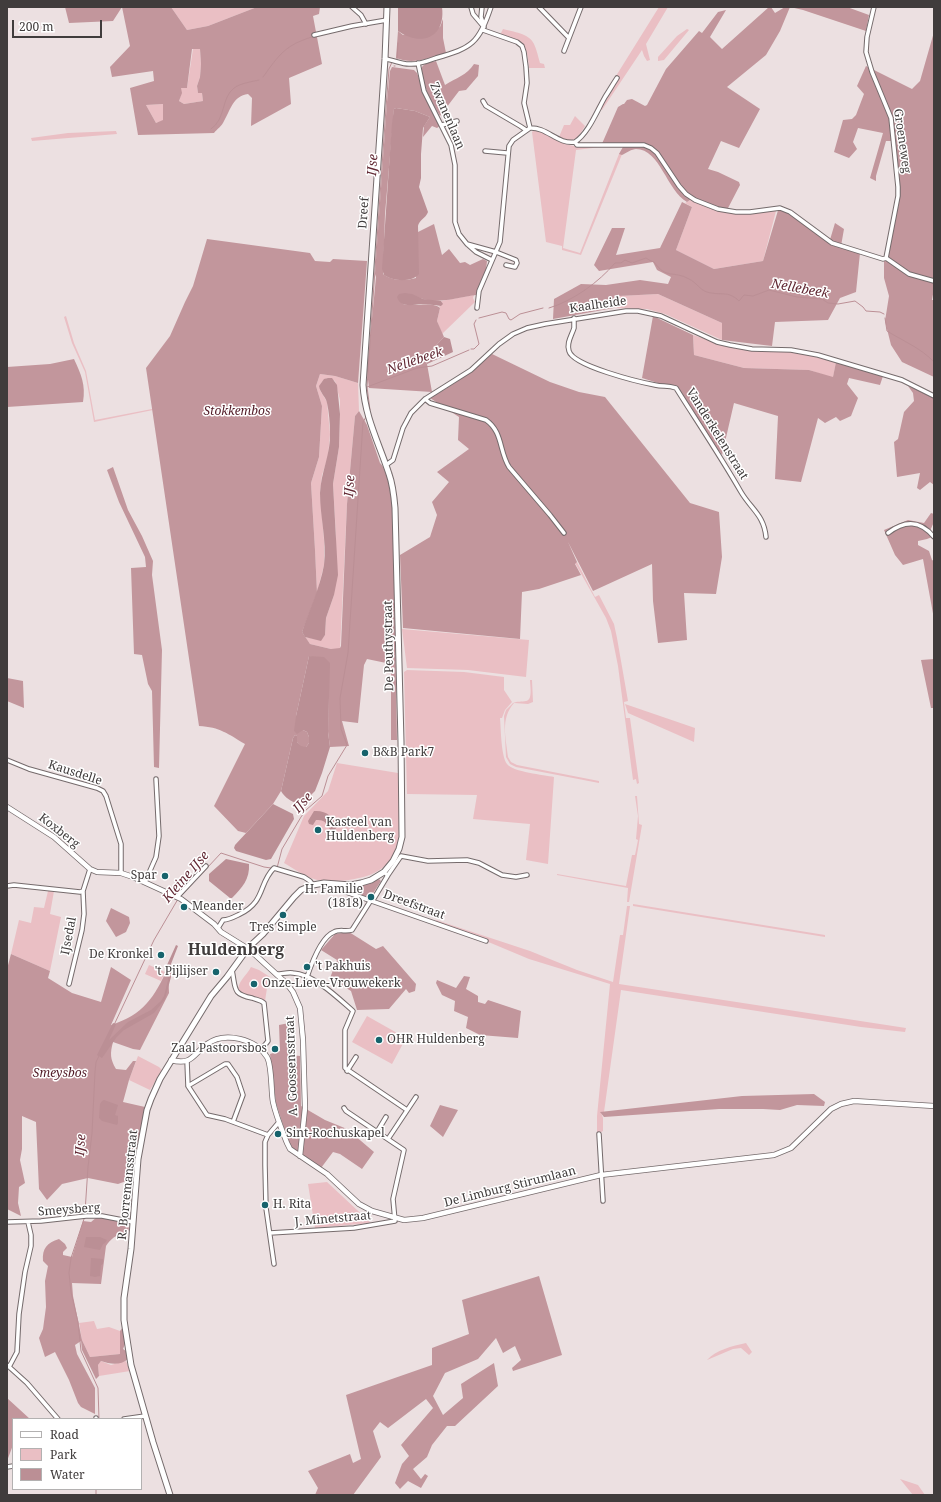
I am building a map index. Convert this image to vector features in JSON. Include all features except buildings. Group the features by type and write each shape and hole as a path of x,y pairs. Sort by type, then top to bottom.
{"main road":[{"name":"Dreef","path":"368,419 363,394 363,369 390,60 387,7"},
{"name":"De Peuthystraat","path":"248,948 263,934 301,890 313,885 324,883 351,885 361,884 386,873 396,856 401,842 402,829 396,521 392,485 368,419"},
{"name":"R. Borremansstraat","path":"170,1495 145,1416 131,1365 124,1320 124,1298 130,1258 139,1154 147,1110 156,1087 211,996 248,948"}],"street":[{"path":"352,7 361,15 366,24"},
{"path":"471,7 473,14 484,28 517,42 522,46 527,83 524,102 530,128"},
{"path":"482,7 484,28"},
{"path":"390,60 418,64 462,50 472,43 484,28 490,7"},
{"path":"539,7 569,38"},
{"path":"564,51 581,7"},
{"name":"Groeneweg","path":"874,7 867,37 866,52 891,118 898,187 898,196 886,258"},
{"path":"314,35 387,20"},
{"name":"Zwanenlaan","path":"418,64 424,91 451,145 455,165 455,222 459,234 476,252 492,260"},
{"path":"575,142 579,140 597,114 617,78"},
{"path":"483,101 486,106 526,130"},
{"path":"442,125 457,121"},
{"path":"477,308 479,291 500,242 507,153 509,146 513,140 530,128 541,128 562,141 575,142 577,145 644,145 652,148 686,194 695,200 718,209 736,212 750,212 780,208 790,212 832,243 883,259 886,258 909,274 934,281"},
{"path":"485,151 507,153"},
{"path":"467,244 496,252 516,260 517,263 515,267 506,265"},
{"name":"Kaalheide","path":"386,465 393,460 398,440 411,413 425,399 471,370 506,338 527,328 574,318 626,311 650,313 672,320 717,342 741,348 791,350 818,355 902,380 934,396"},
{"name":"Vanderkelenstraat","path":"574,318 574,327 568,348 570,354 575,360 590,367 616,375 657,386 668,385 676,388 732,475 742,494 760,516 763,521 766,537"},
{"path":"425,399 430,403 486,420 491,423 497,432 506,462 509,467 550,515 564,534"},
{"path":"888,533 898,525 907,523 924,526 934,537"},
{"name":"Kausdelle","path":"7,760 29,769 103,791 105,793 120,838 122,852 121,874"},
{"path":"145,882 156,857 159,836 156,779"},
{"name":"Koxberg","path":"7,807 54,837 90,869 97,872 121,874 145,882 178,898"},
{"path":"386,873 401,856 428,861 467,860 480,863 502,875 516,877 527,875"},
{"path":"178,898 206,866"},
{"path":"218,928 222,920 228,920 253,906 259,898 273,868 304,877 313,885"},
{"path":"7,886 14,885 80,892 83,891 90,869"},
{"name":"De Peuthystraat","path":"307,977 315,956 327,937 336,931 352,930 372,900 386,873"},
{"name":"Dreefstraat","path":"339,884 343,890 486,941"},
{"name":"IJsedal","path":"69,984 82,930 84,914 83,891"},
{"name":"A. Goossensstraat","path":"178,898 222,932 248,948 277,974 293,992 301,1014 303,1040 305,1108 300,1156"},
{"path":"173,1058 180,1062 187,1061 206,1044 218,1038 241,1039 249,1042 261,1050 268,1041 264,1003 260,1000 238,994 232,970"},
{"path":"277,974 291,972 307,977 334,994 353,1011 345,1030 344,1041 347,1070"},
{"name":"De Limburg Stirumlaan","path":"261,1050 269,1061 273,1104 290,1149 327,1174 360,1204 372,1211 395,1219 404,1220 423,1218 601,1175 774,1155 791,1148 831,1109 841,1104 854,1101 934,1106"},
{"path":"347,1070 356,1056"},
{"path":"187,1061 188,1086 206,1116 233,1122 268,1135"},
{"path":"188,1086 225,1064 228,1064 237,1077 242,1095 233,1122"},
{"path":"347,1070 407,1110"},
{"path":"388,1139 416,1096"},
{"path":"344,1108 346,1111 403,1149 404,1152 393,1199 395,1219"},
{"path":"377,1132 386,1117"},
{"path":"274,1264 266,1208 264,1165 265,1142 268,1135 279,1122"},
{"path":"600,1134 603,1201"},
{"name":"Smeysberg","path":"7,1222 28,1222 84,1216 102,1216 133,1222"},
{"name":"J. Minetstraat","path":"270,1233 354,1228 394,1222 395,1219"},
{"path":"28,1222 31,1235 31,1246 27,1258 19,1314 17,1352 8,1368 27,1383 57,1418"},
{"path":"131,1418 145,1416"}],"green space":[{"path":"65,7 122,7 113,21 69,23"},
{"path":"122,7 171,7 187,30 208,26 257,7 320,7 319,14 313,16 322,64 289,78 291,104 251,126 252,98 248,94 239,97 236,100 221,126 214,133 138,135 130,88 154,81 153,71 112,77 110,67 130,46","holes":["192,49 200,49 200,77 197,86 198,93 202,93 203,101 184,104 179,101 182,93 181,88 187,88","163,104 163,120 156,123 146,105"]},
{"path":"171,7 257,7 208,26 187,30"},
{"path":"659,7 668,7 646,44 650,60 647,61 642,50 602,110 596,108"},
{"path":"769,7 771,7 775,13 785,7 790,7 780,31 766,55 727,87 760,109 739,148 721,141 708,169 739,182 740,185 727,210 693,198 687,202 680,197 657,163 644,151 634,149 622,155 619,154 623,147 601,146 618,107 624,104 627,100 632,99 645,106 647,105 666,69 699,31 702,33 718,12 726,10 710,37 722,49"},
{"path":"790,7 847,7 869,15 866,31 803,10"},
{"path":"443,19 443,38 446,53 428,59 415,61 396,58 398,31 403,35 440,27"},
{"path":"503,29 525,35 532,40 540,63 544,64 545,68 529,68 525,48 514,39 500,35"},
{"path":"687,29 689,30 664,60 658,61 658,57 677,36"},
{"path":"934,32 934,289 932,300 934,300 934,377 902,362 891,345 885,321 889,296 884,278 884,261 887,244 899,204 899,172 894,161 891,141 886,141 876,176 876,181 870,178 883,133 858,128 853,142 857,149 849,158 834,152 843,120 852,119 856,115 864,94 857,86 866,66 912,89 920,81"},
{"path":"193,49 200,49 200,77 197,86 198,93 202,93 203,101 184,104 179,101 181,88 187,88"},
{"path":"436,61 445,85 465,74 474,64 479,65 478,76 466,90 459,91 440,116 427,92 421,71 424,65"},
{"path":"392,67 414,70 417,73 428,103 440,126 437,128 432,126 423,137 424,126 430,117 415,111 394,109 385,214 383,274 390,278 399,280 416,278 418,232 434,224 442,255 449,249 460,263 465,262 470,265 483,259 487,261 486,270 476,295 449,300 433,301 399,294 403,304 428,304 440,308 437,321 444,337 424,358 427,364 432,392 369,388 367,371 376,277 387,102 390,71"},
{"path":"163,104 163,121 156,123 146,105"},
{"path":"575,116 585,126 578,137 568,140 559,137 564,125 570,125"},
{"path":"534,130 546,133 570,145 601,147 576,150 563,248 580,253 619,154 623,147 625,147 581,255 562,250 562,246 546,242 532,132"},
{"path":"116,131 117,134 32,141 31,138 68,133"},
{"path":"692,199 724,211 739,214 776,211 763,261 714,269 676,250 692,207 685,203"},
{"path":"682,202 692,207 676,250 714,269 763,261 779,207 782,206 829,243 835,223 844,229 841,246 860,253 856,292 840,298 828,320 775,322 772,346 722,340 722,323 658,294 619,296 614,308 553,319 554,299 581,284 606,285 640,280 668,284 671,277 657,270 653,262 599,271 594,265 612,228 625,228 616,255 660,248"},
{"name":"Stokkembos","path":"207,239 310,253 315,261 330,262 333,259 367,261 358,383 335,376 320,374 316,386 322,406 319,457 311,483 317,593 302,632 310,644 331,649 340,648 341,646 347,504 355,416 359,411 367,425 380,463 385,472 392,500 393,512 397,740 391,740 391,664 367,659 364,665 358,723 342,721 349,746 330,747 328,732 329,663 309,656 296,716 303,730 307,732 309,743 306,747 301,747 297,742 297,736 295,735 293,738 281,791 273,804 246,833 238,831 214,806 245,744 218,729 199,726 146,368 170,336 193,286"},
{"path":"658,294 722,323 722,340 665,314 647,309 614,308 619,296"},
{"path":"474,295 473,298 475,302 442,334 437,321 441,301"},
{"path":"66,316 74,343 86,371 95,420 153,410 94,422 85,372 72,343 64,317"},
{"path":"653,316 693,335 694,355 744,368 809,370 833,377 836,362 883,376 880,385 849,378 847,384 858,398 851,416 840,421 836,417 825,423 818,418 801,482 775,479 778,416 734,403 722,455 674,388 642,378"},
{"path":"693,335 734,348 761,352 772,350 800,353 836,362 833,378 809,370 744,368 694,355"},
{"path":"492,354 550,382 579,392 605,397 690,503 719,512 722,557 716,594 684,593 687,640 658,643 653,601 652,564 593,591 568,542 577,562 575,564 581,575 539,589 522,592 520,639 403,628 400,555 430,537 437,515 432,502 449,482 437,472 469,449 458,440 459,417 430,398 462,378"},
{"path":"74,359 82,380 84,390 83,402 7,407 7,367 50,364"},
{"path":"320,374 335,376 358,383 359,411 355,416 347,504 340,649 331,649 310,644 305,637 321,640 325,635 326,618 334,595 336,536 333,484 339,447 340,400 335,381 327,378 321,383 320,390 327,402 330,434 328,457 322,475 320,492 324,540 324,565 317,593 311,483 319,457 322,406 316,386"},
{"path":"908,386 934,398 934,485 930,482 920,490 917,488 920,473 897,477 894,442 898,439 904,412 914,401 913,393"},
{"path":"113,467 128,510 153,561 152,575 162,650 159,768 154,767 152,691 148,684 142,655 134,654 131,568 146,567 145,557 119,502 107,470"},
{"path":"931,513 934,514 934,522 929,533 932,537 918,541 918,545 929,551 932,560 934,561 934,619 923,559 903,565 895,555 884,530 908,520 924,523"},
{"path":"577,562 595,597 599,595 614,624 628,701 624,702 626,718 630,718 639,783 637,784 636,779 633,780 618,666 611,631 606,618 575,563"},
{"path":"402,629 529,640 526,677 468,670 407,668"},
{"path":"934,659 934,708 931,708 921,660"},
{"path":"407,670 464,672 504,677 504,690 512,702 505,710 502,718 500,718 502,749 507,764 510,767 529,773 554,777 548,864 526,860 530,824 473,819 477,795 407,794 404,672"},
{"path":"7,678 23,681 24,708 7,701"},
{"path":"530,680 532,680 533,702 528,704 514,703 505,722 508,757 511,762 517,765 599,781 599,783 516,767 510,764 506,757 504,716 506,710 513,703 526,701 530,698"},
{"path":"625,704 695,728 694,742 628,713"},
{"path":"337,763 398,773 400,832 392,858 379,870 353,879 333,881 319,880 306,876 284,863 304,816 328,791"},
{"path":"635,796 637,796 639,824 642,825 629,902 627,902 628,888 557,875 626,886 632,855 635,855 638,840 636,839 638,816"},
{"path":"379,879 381,881 370,898 352,892 355,886"},
{"path":"48,891 54,891 50,914 61,917 50,971 11,954 19,920 31,923 34,907 44,908"},
{"path":"633,904 825,935 825,937 633,906"},
{"path":"627,906 630,906 619,984 906,1028 905,1032 861,1027 621,990 604,1112 601,1112 603,1118 603,1131 597,1135 597,1116 610,984 529,959 486,941 435,923 436,920 530,951 577,970 613,982 620,935 623,935"},
{"path":"111,908 129,917 130,923 126,932 116,937 106,921"},
{"path":"349,932 376,949 383,946 416,984 415,991 409,993 406,989 389,1009 357,1010 351,991 330,978 337,960 321,950 335,934"},
{"name":"Smeysbos","path":"11,954 50,971 48,978 72,993 101,1002 111,967 131,980 111,1025 132,1016 147,1004 153,996 168,967 169,993 140,1050 113,1042 112,1046 112,1059 116,1069 126,1070 133,1061 136,1061 123,1102 145,1107 132,1179 118,1184 88,1178 62,1184 47,1200 39,1189 36,1122 22,1116 22,1149 20,1160 25,1183 19,1187 18,1203 21,1216 7,1209 7,969"},
{"path":"149,965 165,972 161,981 145,974"},
{"path":"251,967 270,977 267,980 265,1001 242,995 238,992 239,985"},
{"path":"464,976 470,977 466,989 478,996 478,1002 485,1004 488,1000 521,1011 518,1038 480,1035 466,1028 468,1017 454,1011 455,1001 442,995 436,983 437,980 456,988"},
{"name":"OHR Huldenberg","path":"367,1016 406,1038 392,1064 352,1042"},
{"path":"289,1023 290,1055 300,1056 301,1106 325,1120 347,1129 374,1152 362,1169 340,1154 333,1152 321,1168 290,1147 276,1103 270,1054 280,1051 279,1025"},
{"path":"138,1056 162,1070 150,1090 129,1080"},
{"path":"814,1094 825,1102 824,1106 797,1105 780,1110 719,1109 604,1117 600,1112 742,1096"},
{"path":"440,1105 458,1110 443,1137 430,1126"},
{"path":"327,1182 371,1223 315,1228 308,1184"},
{"path":"97,1217 124,1222 129,1228 126,1234 120,1234 114,1237 106,1246 101,1284 72,1283 73,1296 82,1340 90,1357 120,1354 120,1331 123,1327 125,1344 123,1349 126,1351 128,1359 118,1364 111,1364 101,1361 98,1365 99,1376 96,1379 82,1350 81,1341 75,1345 77,1354 95,1388 95,1414 81,1407 78,1403 69,1380 55,1352 45,1357 39,1338 43,1329 46,1307 45,1281 48,1266 43,1261 44,1249 51,1242 59,1239 67,1248 63,1252 63,1255 72,1257 83,1221 91,1222"},
{"path":"539,1276 562,1355 513,1371 512,1368 521,1360 515,1346 503,1353 496,1338 478,1359 445,1373 433,1396 443,1415 463,1398 461,1384 494,1363 498,1386 455,1426 447,1426 432,1445 427,1457 413,1469 421,1479 425,1474 428,1476 421,1488 408,1481 400,1489 395,1483 402,1464 409,1456 401,1445 433,1408 426,1399 388,1428 380,1422 373,1431 381,1457 353,1495 315,1495 318,1488 308,1471 350,1454 353,1463 361,1459 346,1395 432,1365 432,1348 469,1334 462,1300"},
{"path":"94,1321 97,1329 109,1327 120,1331 120,1354 90,1357 82,1340 79,1323"},
{"path":"746,1343 752,1352 749,1355 741,1348 733,1349 707,1360 720,1351"},
{"path":"101,1361 111,1365 126,1361 130,1371 99,1376 98,1365"},
{"path":"7,1398 29,1418 12,1418 12,1448 7,1461"},
{"path":"900,1479 918,1485 925,1495 913,1495"}],"water":[{"path":"398,7 442,7 440,26 430,37 423,39 407,36 398,31"},
{"path":"394,109 415,111 430,117 423,128 421,178 419,187 428,212 418,226 419,274 412,279 407,280 392,279 384,275 382,269 392,123"},
{"path":"399,294 412,294 423,299 441,301 443,304 441,306 404,304 401,303 397,297"},
{"path":"444,337 450,339 453,352 427,364 424,358"},
{"path":"332,378 337,385 340,414 339,447 333,484 338,575 334,595 326,618 325,635 321,641 305,637 302,632 317,591 325,556 320,493 329,448 330,429 327,403 319,386 324,379"},
{"path":"309,656 324,657 330,663 328,732 330,747 315,791 307,799 298,804 284,796 281,791 293,738 295,735 297,736 297,742 301,746 306,747 309,743 307,732 303,730 297,734 294,731"},
{"path":"273,804 293,814 294,819 271,859 266,860 236,851 234,848 235,845"},
{"path":"314,811 326,813 332,817 337,827 333,832 325,822 320,820 316,820 313,825 309,824 308,821"},
{"path":"226,859 249,864 245,883 232,898 209,881 209,874"},
{"path":"176,945 178,946 171,964 171,977 165,999 154,1013 124,1030 116,1038 102,1058 97,1055 113,1023 116,1024 109,1040 128,1022 151,1010 161,1001 164,996 168,980 167,965"},
{"path":"104,1100 118,1105 115,1115 118,1116 117,1125 102,1121 99,1118 100,1104"},
{"path":"86,1237 100,1237 107,1240 100,1250 84,1247"},
{"path":"91,1258 103,1259 100,1276 90,1276"}],"waterway":[{"path":"263,77 278,57 289,47 312,37"},
{"path":"397,59 398,43"},
{"name":"IJse","path":"370,410 367,387 386,108 389,69 392,62"},
{"path":"211,129 219,120 230,92 237,86 259,80"},
{"name":"Nellebeek","path":"549,308 567,301 585,290 615,263 621,263 625,260 632,263 646,258 654,262 663,271 683,276 694,282 705,291 727,294 739,301 744,295 753,296 769,290 797,297 822,299 828,303 838,304 855,301 866,311 880,312 884,314"},
{"name":"Nellebeek","path":"479,318 502,312 506,313 511,320 520,314 543,308"},
{"name":"Nellebeek","path":"885,318 887,331 918,349 934,362"},
{"name":"Nellebeek","path":"471,349 474,349 479,344 474,324 476,320"},
{"name":"Nellebeek","path":"367,387 417,368 432,366 469,350"},
{"name":"IJse","path":"277,868 282,849 306,810 322,796 328,776 347,745 341,729 340,698 348,653 363,422 366,417"},
{"name":"Kleine IJse","path":"180,897 221,853 271,868"},
{"name":"Kleine IJse","path":"114,1025 154,940 178,899"},
{"name":"IJse","path":"99,1056 96,1062 95,1072 92,1133 85,1212 71,1258 69,1273 71,1292 78,1322 81,1351 98,1388 99,1418"},
{"name":"IJse","path":"96,1490 96,1495"}],"place":[{"name":"B&B Park7","path":"365,753"},
{"name":"Kasteel van Huldenberg","path":"318,830"},
{"name":"Spar","path":"165,876"},
{"name":"H. Familie (1818)","path":"371,897"},
{"name":"Meander","path":"184,907"},
{"name":"Tres Simple","path":"283,915"},
{"name":"De Kronkel","path":"161,955"},
{"name":"'t Pakhuis","path":"307,967"},
{"name":"'t Pijlijser","path":"216,972"},
{"name":"Onze-Lieve-Vrouwekerk","path":"254,984"},
{"name":"OHR Huldenberg","path":"379,1040"},
{"name":"Zaal Pastoorsbos","path":"275,1049"},
{"name":"Sint-Rochuskapel","path":"278,1134"},
{"name":"H. Rita","path":"265,1205"}],"district":[{"name":"Huldenberg","path":"236,950"}]}
